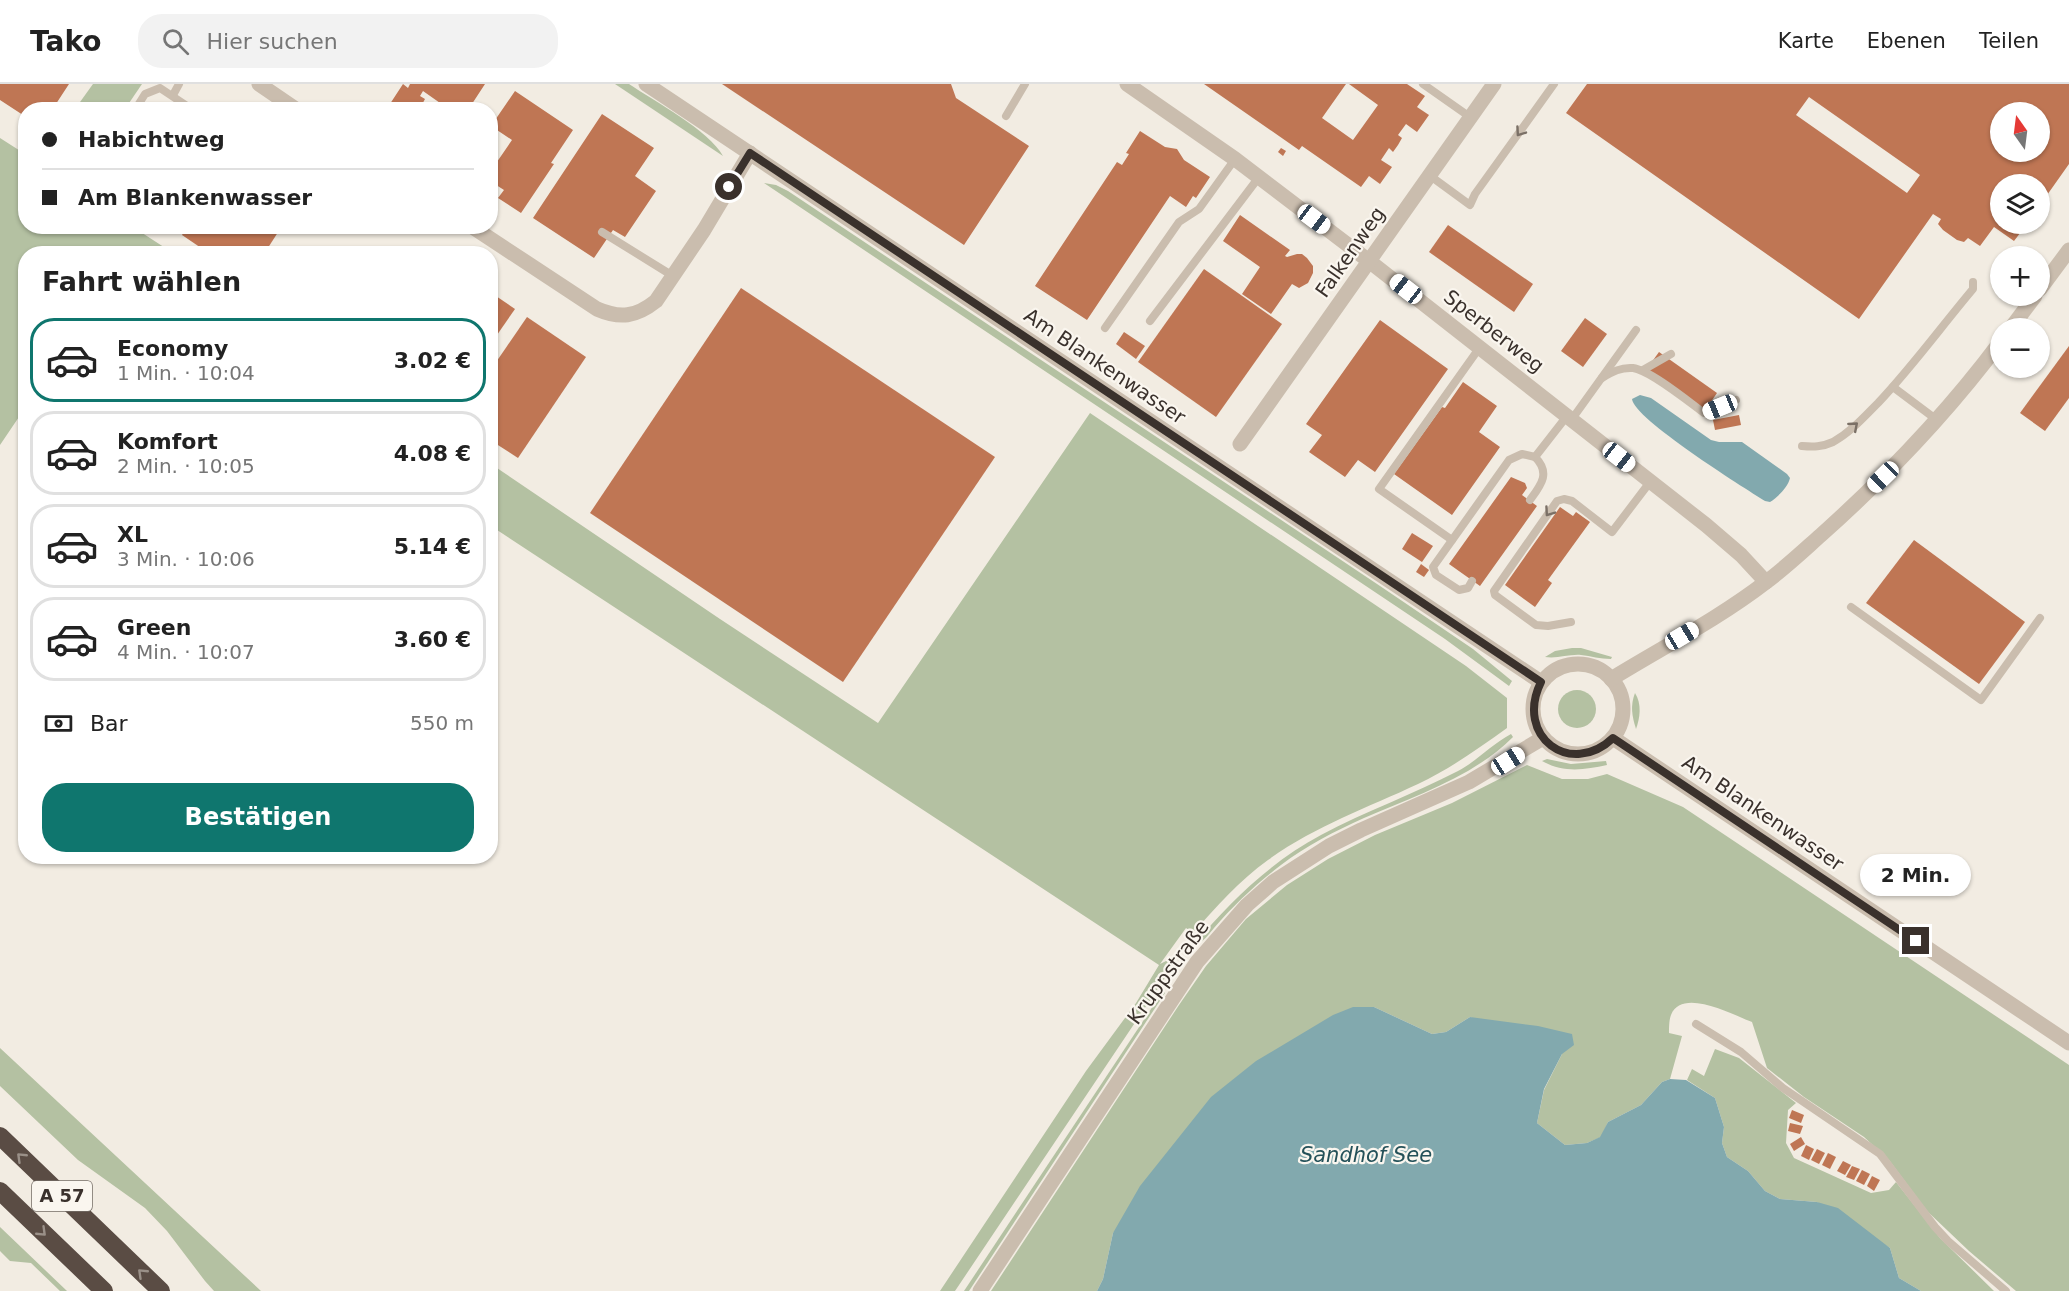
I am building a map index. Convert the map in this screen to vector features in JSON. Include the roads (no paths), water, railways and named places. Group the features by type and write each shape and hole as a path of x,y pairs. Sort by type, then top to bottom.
{"highway":[{"name":"A 57","path":"0,1136 161,1291"},
{"name":"A 57","path":"0,1191 104,1291"}],"street":[{"path":"259,84 285,102"},
{"name":"Am Blankenwasser","path":"646,84 1541,682"},
{"name":"Sperberweg","path":"1127,84 1235,159 1570,417 1730,545 1766,582"},
{"name":"Falkenweg","path":"1240,444 1494,84"},
{"path":"483,234 597,309 612,316 636,313 656,301 704,230 750,153"},
{"path":"2050,276 2069,250"},
{"path":"1611,679 1723,612 1766,582 1852,508 1899,462 1937,420 1990,355"},
{"path":"1576,664 1596,668 1611,679 1620,692 1623,707 1621,722 1613,738 1605,745 1593,752 1566,753 1553,747 1543,738 1535,725 1532,711 1534,696 1541,682 1551,673 1563,666 1576,664"},
{"name":"Kruppstraße","path":"980,1291 1197,962 1247,905 1282,876 1329,846 1469,782 1543,738"},
{"name":"Am Blankenwasser","path":"1613,738 2069,1043"}],"lane":[{"path":"173,95 179,84"},
{"path":"1006,116 1024,84"},
{"path":"1423,84 1470,117"},
{"path":"1429,175 1470,205 1475,194 1554,84"},
{"path":"140,102 146,94 160,88 182,102"},
{"path":"1105,328 1179,222 1198,209 1235,159"},
{"path":"1150,321 1258,177"},
{"path":"602,232 673,276"},
{"path":"1802,446 1818,447 1854,427 1893,387 1973,290 1973,282"},
{"path":"1535,457 1602,378 1636,330"},
{"path":"1452,540 1379,489 1480,347"},
{"path":"1643,370 1671,354"},
{"path":"1602,378 1625,368 1643,370 1704,413 1736,400"},
{"path":"1893,387 1937,420"},
{"path":"1472,581 1468,588 1459,590 1434,572 1434,564 1509,460 1522,454 1535,457 1543,469 1544,476 1530,500"},
{"path":"1570,622 1548,626 1536,625 1496,595 1494,591 1557,501 1564,499 1572,501 1612,532 1650,482"},
{"path":"1851,607 1980,700 2040,618"},
{"path":"1696,1024 1741,1052 1783,1088 1880,1154 1935,1227 2006,1291"}],"water":[{"path":"1640,395 1651,398 1711,440 1742,442 1787,474 1790,478 1787,485 1773,500 1765,501 1691,452 1651,421 1637,409 1632,399"},
{"name":"Sandhof See","path":"1353,1007 1374,1007 1432,1034 1446,1032 1470,1017 1538,1026 1572,1034 1574,1045 1562,1054 1544,1089 1537,1123 1565,1145 1587,1143 1600,1137 1608,1122 1641,1105 1662,1082 1670,1079 1686,1080 1715,1098 1724,1127 1722,1143 1727,1157 1748,1171 1765,1191 1780,1199 1817,1202 1838,1208 1890,1248 1899,1278 1921,1291 1097,1291 1103,1279 1113,1233 1140,1186 1211,1097 1256,1061 1333,1015"}]}
